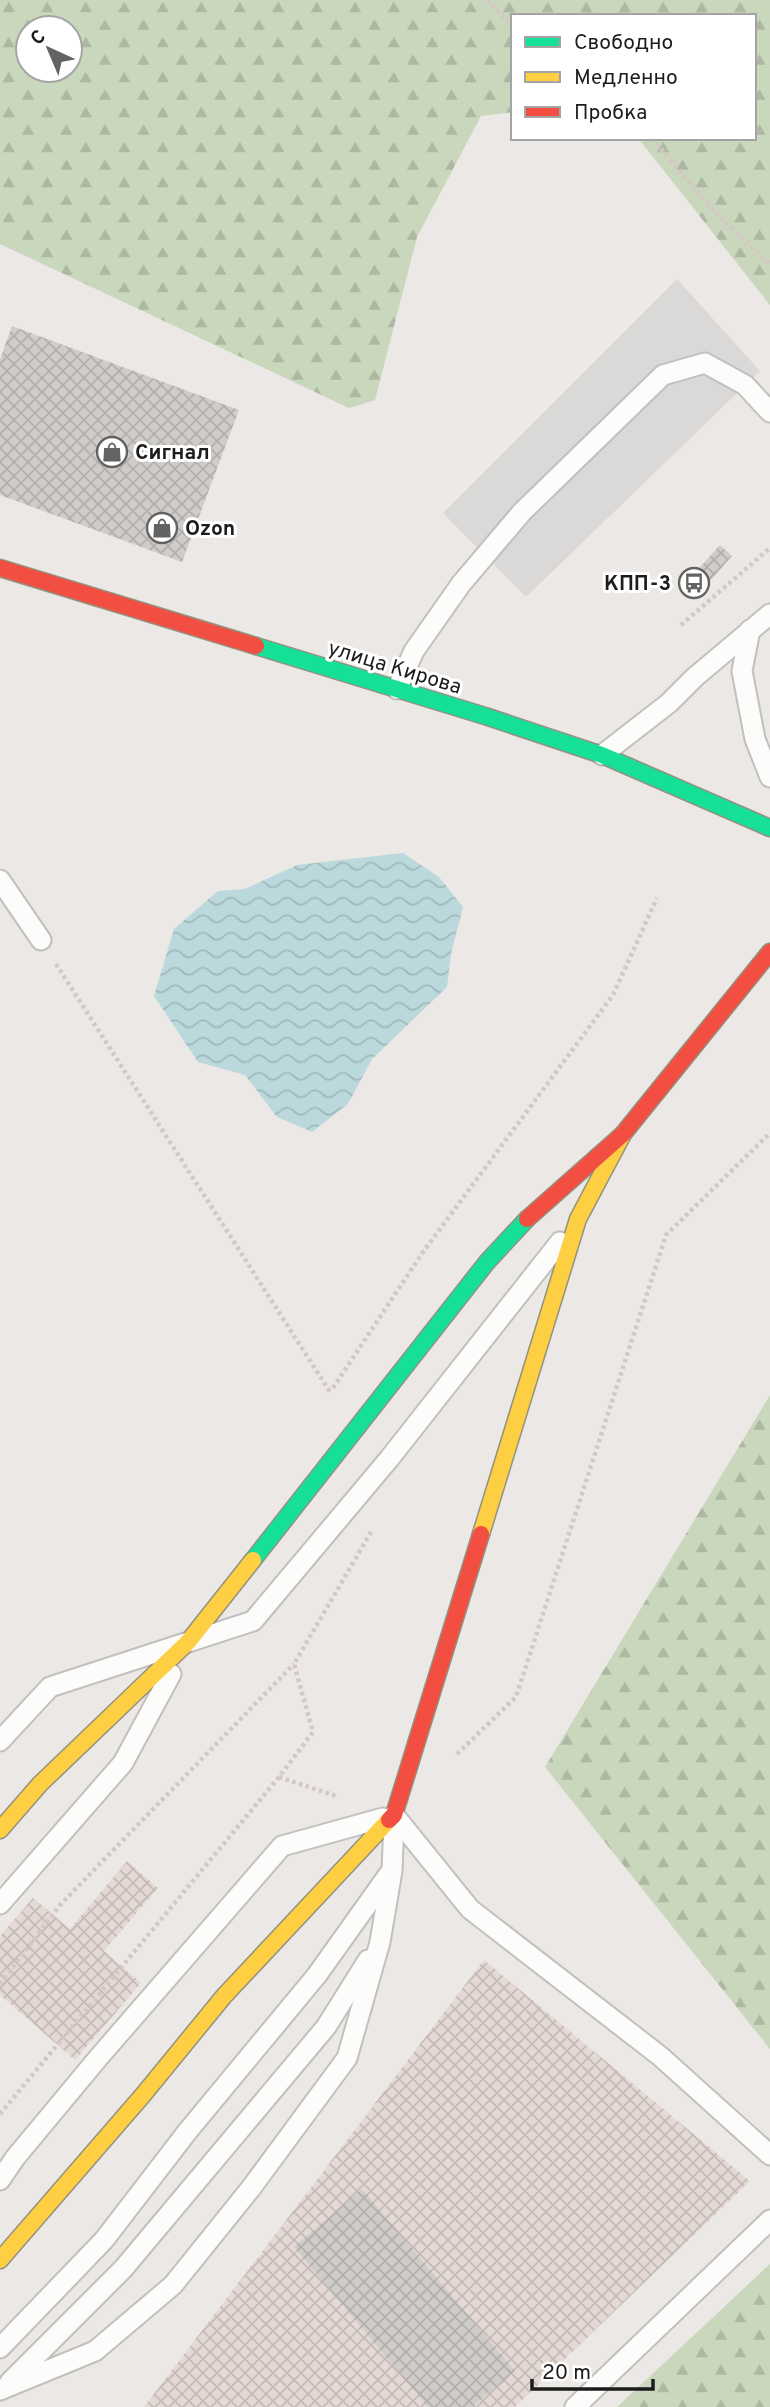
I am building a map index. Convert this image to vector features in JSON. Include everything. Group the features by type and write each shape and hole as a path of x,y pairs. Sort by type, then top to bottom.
{"main road":[{"name":"улица Кирова","path":"0,568 397,689 602,755 770,828"},
{"path":"0,1830 40,1784 188,1642 487,1262 538,1208 623,1134 770,952"},
{"path":"0,2260 135,2106 224,1996 394,1815 578,1219 623,1134"}],"lane":[{"path":"397,689 414,651 461,584 522,512 663,375 705,363 746,385 770,412"},
{"path":"602,755 669,703 695,677 770,614"},
{"path":"750,630 742,671 755,739 770,777"},
{"path":"1,882 41,940"},
{"path":"0,1741 50,1687 253,1621 389,1459 578,1219"},
{"path":"0,1904 123,1763 188,1642"},
{"path":"2,2389 95,2351 173,2285 251,2188 348,2058 380,1942 392,1871 394,1815"},
{"path":"394,1815 470,1909 660,2056 770,2155"},
{"path":"0,2180 15,2158 99,2057 282,1846 394,1815"},
{"path":"0,2348 104,2240 187,2132 317,1975 392,1871"},
{"path":"2,2389 123,2269 326,2027 380,1942"},
{"path":"575,2407 770,2220"}],"path":[{"path":"487,0 511,25"},
{"path":"654,140 722,220 770,264"},
{"path":"681,625 770,548"},
{"path":"330,1392 423,1252 613,995 657,898"},
{"path":"41,940 330,1392 360,1425"},
{"path":"450,1760 516,1697 666,1236 770,1133"},
{"path":"0,1984 60,1905 294,1664 376,1523"},
{"path":"0,2114 279,1777 313,1732 294,1664"}],"shaded area":[{"path":"677,279 760,371 526,597 443,513"},
{"path":"127,1861 158,1888 104,1951 141,1983 75,2060 0,1995 0,1936 33,1898 70,1929"},
{"path":"484,1960 750,2181 515,2407 144,2407"}],"green space":[{"path":"0,0 770,0 770,305 640,140 756,140 756,14 511,14 511,112 481,116 417,237 375,400 349,408 0,244"},
{"path":"770,1395 770,2049 545,1767"},
{"path":"770,2264 770,2407 617,2407"}],"water":[{"path":"403,853 439,877 463,907 451,954 447,987 372,1059 348,1104 312,1132 277,1117 245,1075 198,1062 154,996 174,929 218,891 245,889 297,865"}],"building":[{"name":"Сигнал","path":"12,326 239,410 182,562 0,495 0,359"},
{"path":"720,545 732,556 695,598 683,586"},
{"path":"362,2189 515,2371 472,2407 428,2407 294,2247"}],"traffic: fast":[{"path":"256,646 602,755 770,828"},
{"path":"253,1560 487,1262 527,1219"}],"traffic: slow":[{"path":"481,1534 578,1219 623,1134"},
{"path":"0,1830 40,1784 188,1642 253,1560"},
{"path":"0,2260 143,2095 224,1996 389,1820"}],"traffic: jam":[{"path":"0,568 256,646"},
{"path":"527,1219 623,1134 770,952"},
{"path":"389,1820 394,1815 481,1534"}],"place":[{"name":"Сигнал","path":"112,452"},
{"name":"Ozon","path":"162,528"},
{"name":"КПП-3","path":"694,583"}]}
